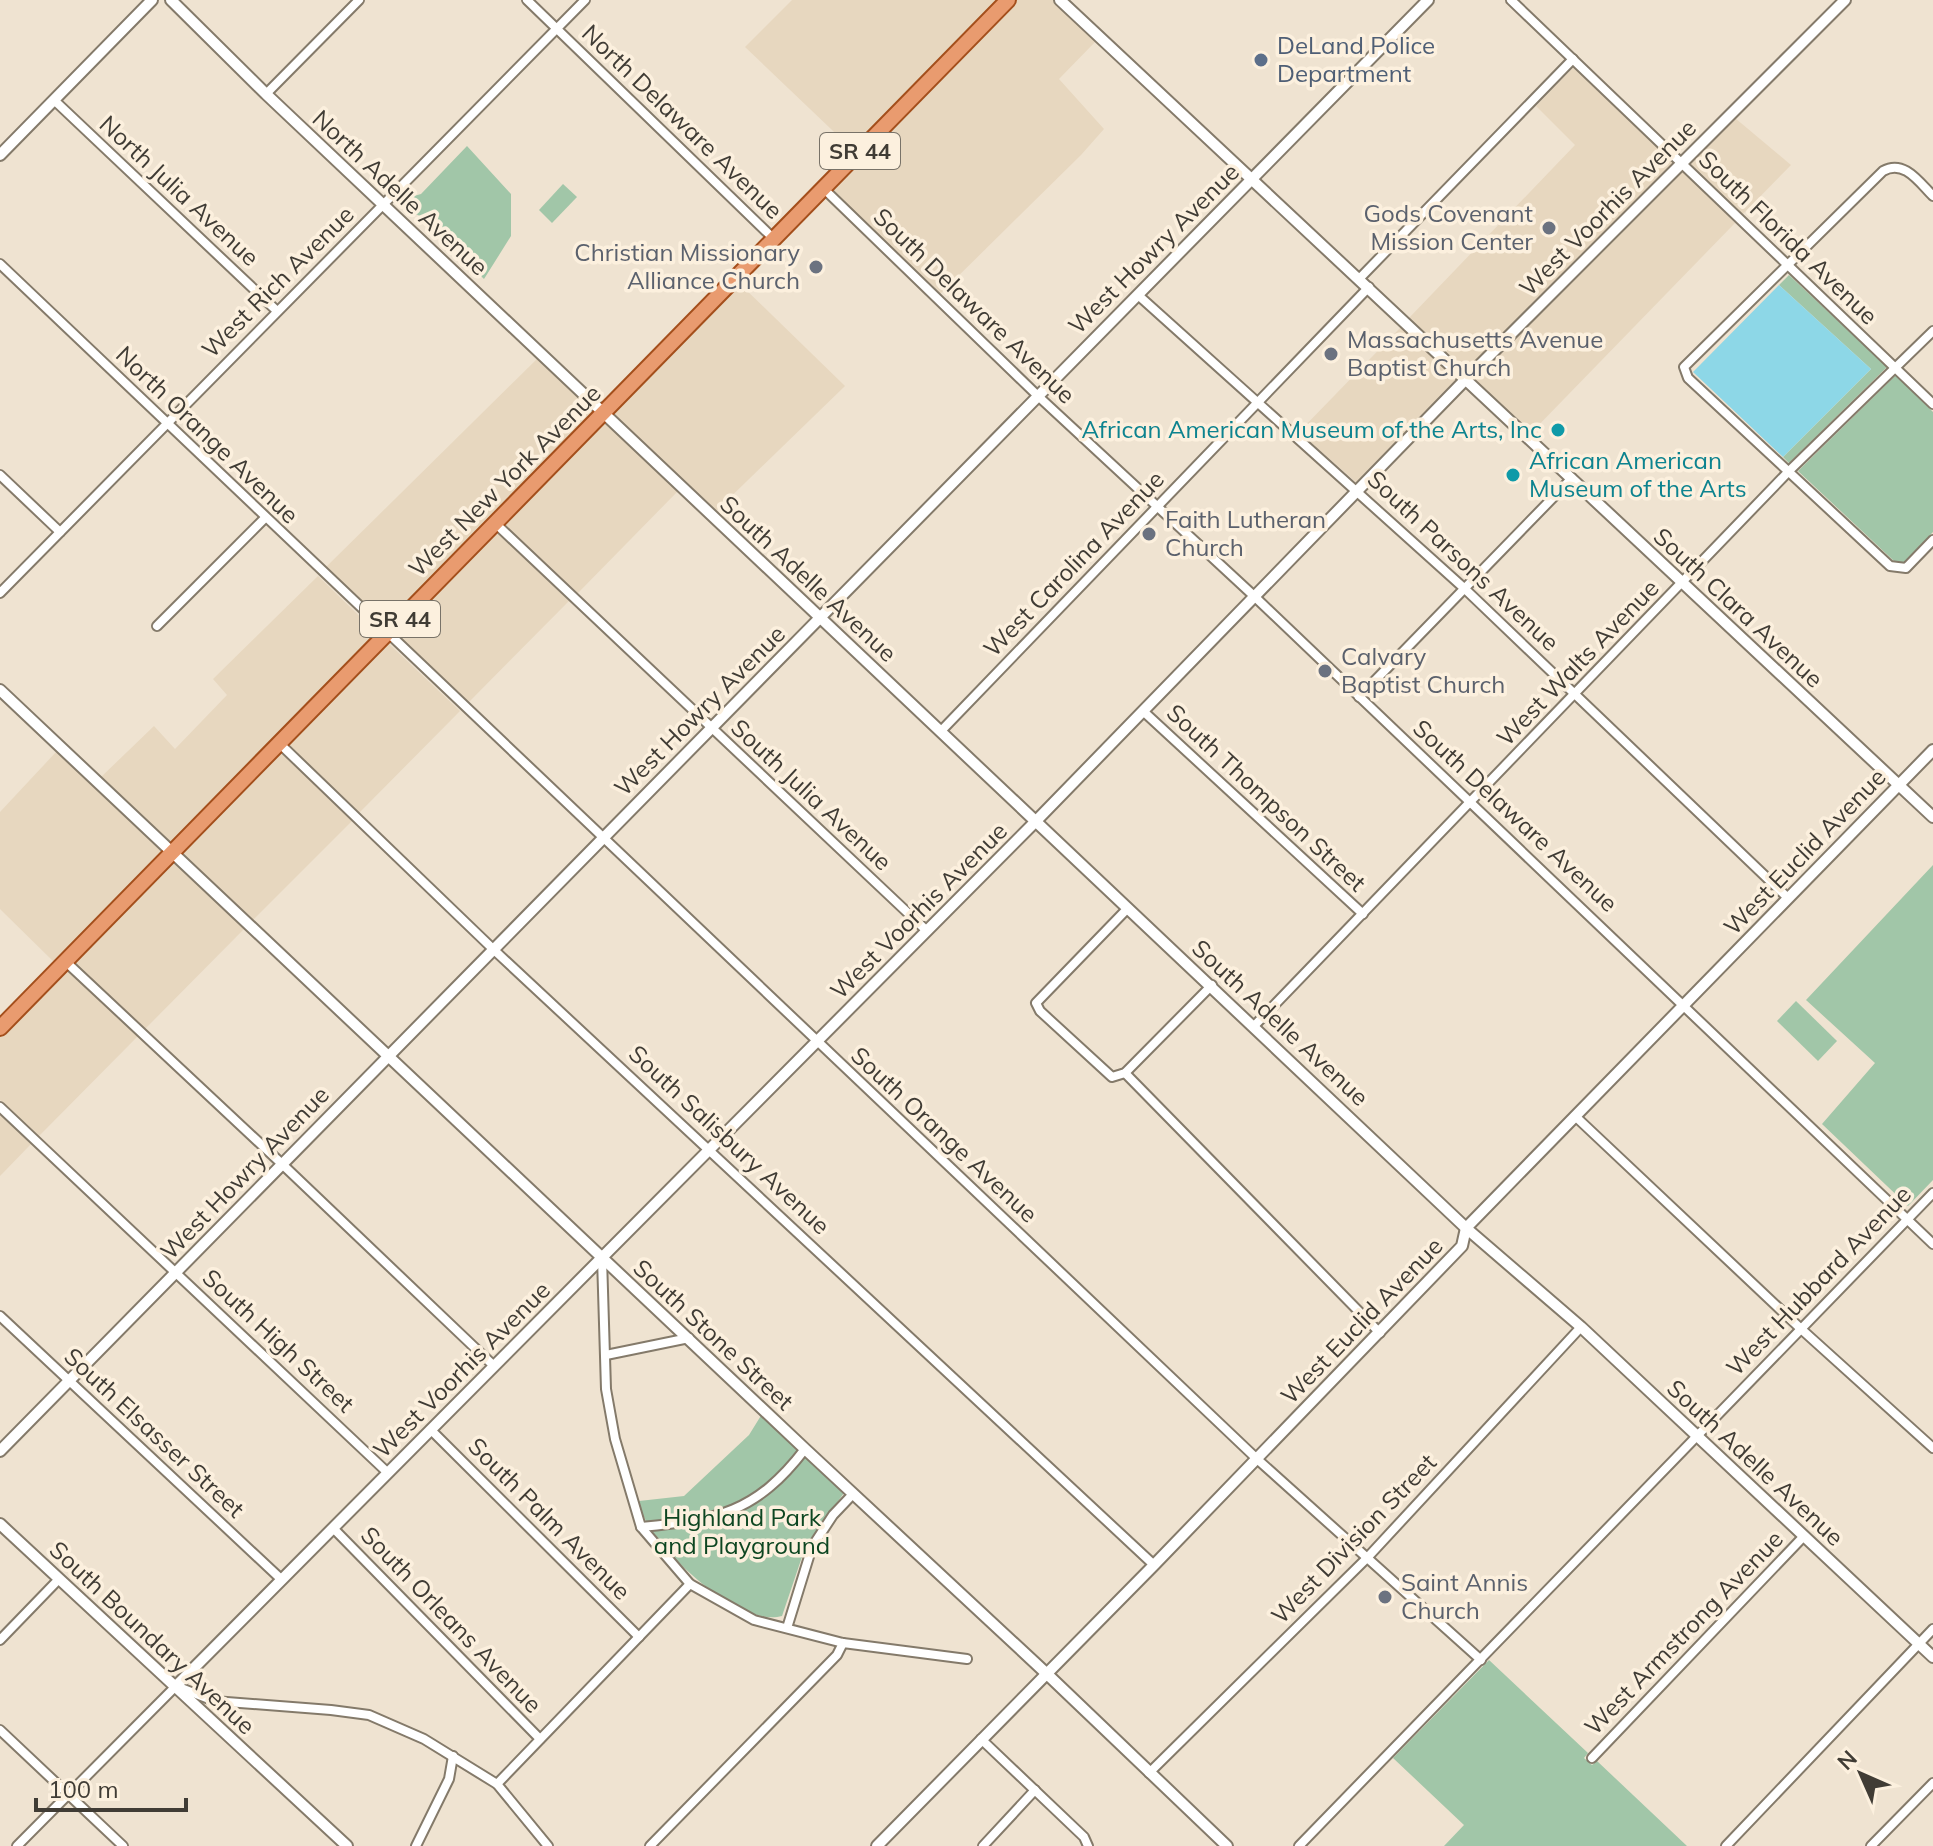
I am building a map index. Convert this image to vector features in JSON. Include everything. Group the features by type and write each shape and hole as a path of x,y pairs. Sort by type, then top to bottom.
{"main road":[{"name":"West New York Avenue","path":"0,1028 1008,0"}],"street":[{"path":"0,155 152,0"},
{"name":"North Adelle Avenue","path":"171,0 603,413"},
{"path":"266,94 359,0"},
{"name":"North Delaware Avenue","path":"527,0 774,239"},
{"name":"West Rich Avenue","path":"0,593 585,0"},
{"name":"South Clara Avenue","path":"1060,0 1933,817"},
{"name":"West Howry Avenue","path":"0,1451 1428,0"},
{"name":"South Florida Avenue","path":"1511,0 1933,404"},
{"name":"West Voorhis Avenue","path":"17,1846 1037,820 1466,379 1845,0"},
{"path":"1359,279 1573,59"},
{"name":"North Julia Avenue","path":"54,100 277,311"},
{"path":"1933,196 1908,172 1897,167 1887,168 1684,367 1688,378 1890,566 1906,568 1933,540"},
{"name":"South Delaware Avenue","path":"823,188 1038,396 1254,596 1933,1244"},
{"name":"North Orange Avenue","path":"0,264 386,634"},
{"name":"West Carolina Avenue","path":"941,731 1369,287"},
{"name":"South Parsons Avenue","path":"1138,295 1465,589 1788,898"},
{"name":"West Walts Avenue","path":"1255,1025 1790,470 1933,331"},
{"name":"South Adelle Avenue","path":"603,413 1255,1025 1466,1228 1581,1327 1933,1657"},
{"path":"0,475 60,532"},
{"path":"1359,697 1572,478"},
{"path":"157,626 265,518"},
{"name":"South Julia Avenue","path":"495,523 927,931"},
{"name":"South Orange Avenue","path":"386,634 1257,1459 1481,1660"},
{"name":"South Stone Street","path":"0,690 1227,1846"},
{"name":"South Thompson Street","path":"1143,711 1363,914"},
{"name":"South Salisbury Avenue","path":"279,743 493,949 1154,1565"},
{"name":"West Euclid Avenue","path":"877,1846 1380,1333 1462,1246 1466,1228 1933,750"},
{"path":"1128,908 1036,1003 1040,1011 1112,1077 1125,1073 1212,985"},
{"path":"65,961 494,1366"},
{"path":"1125,1073 1380,1333"},
{"name":"South High Street","path":"0,1107 388,1473"},
{"path":"1575,1116 1800,1328 1933,1448"},
{"name":"West Hubbard Avenue","path":"1299,1846 1933,1193"},
{"path":"602,1258 606,1389 615,1439 641,1527 690,1584 754,1620 843,1643 967,1659"},
{"name":"South Elsasser Street","path":"0,1316 282,1580"},
{"name":"West Division Street","path":"1149,1773 1367,1558 1581,1327"},
{"path":"606,1355 689,1338"},
{"name":"South Palm Avenue","path":"431,1430 639,1637"},
{"path":"641,1527 696,1522 749,1503 783,1477 805,1449"},
{"path":"787,1628 812,1547 833,1515 853,1494"},
{"name":"South Boundary Avenue","path":"0,1524 347,1846"},
{"name":"South Orleans Avenue","path":"333,1528 540,1739"},
{"name":"West Armstrong Avenue","path":"1592,1758 1804,1536"},
{"path":"0,1640 59,1579"},
{"path":"497,1784 690,1584"},
{"path":"1726,1846 1933,1629"},
{"path":"650,1846 837,1655 843,1643"},
{"path":"176,1686 214,1701 369,1715 424,1739 497,1784 548,1846"},
{"path":"0,1730 123,1846"},
{"path":"981,1739 1084,1837 1088,1846"},
{"path":"416,1846 449,1779 453,1756"},
{"path":"1871,1846 1933,1783"},
{"path":"983,1846 1035,1790"}],"shaded area":[{"path":"792,0 1000,0 853,150 745,47"},
{"path":"1016,0 1053,0 1096,41 1059,79 1104,129 940,294 831,189"},
{"path":"1574,67 1673,163 1466,371 1409,318 1575,145 1536,106"},
{"path":"1735,118 1791,165 1742,215 1689,164"},
{"path":"1682,171 1735,223 1531,433 1474,379"},
{"path":"739,283 845,386 715,512 611,414"},
{"path":"1402,326 1458,378 1357,483 1299,432"},
{"path":"538,358 595,413 385,626 325,568"},
{"path":"604,421 678,491 577,594 503,524"},
{"path":"496,531 569,601 467,704 394,634"},
{"path":"318,576 378,634 171,845 100,778 154,726 175,749 227,695 213,679"},
{"path":"387,642 460,711 359,813 287,744"},
{"path":"57,751 164,853 55,963 0,909 0,812"},
{"path":"279,751 352,821 252,921 180,853"},
{"path":"172,861 245,928 145,1029 73,962"},
{"path":"66,969 138,1036 39,1136 0,1100 0,1036"},
{"path":"0,1114 31,1144 0,1176"}],"green space":[{"path":"467,146 511,194 511,236 484,279 409,205 414,196 421,194"},
{"path":"563,184 577,197 552,223 539,210"},
{"path":"1789,275 1887,367 1789,463 1783,457 1871,369 1779,285"},
{"path":"1896,375 1933,412 1933,532 1903,563 1894,561 1798,471"},
{"path":"1933,865 1933,1180 1908,1206 1822,1124 1875,1063 1806,1000"},
{"path":"1796,1001 1837,1041 1818,1061 1777,1021"},
{"name":"Highland Park and Playground","path":"762,1414 844,1493 806,1545 782,1616 765,1617 725,1600 685,1568 654,1534 639,1501 684,1496 749,1435"},
{"path":"1489,1660 1588,1753 1584,1758 1592,1765 1597,1761 1687,1846 1444,1846 1464,1825 1393,1758"}],"water":[{"path":"1779,285 1871,369 1783,457 1693,372"}],"place":[{"name":"DeLand Police Department","path":"1261,60"},
{"name":"Gods Covenant Mission Center","path":"1549,228"},
{"name":"Christian Missionary Alliance Church","path":"816,267"},
{"name":"Massachusetts Avenue Baptist Church","path":"1331,354"},
{"name":"African American Museum of the Arts, Inc","path":"1558,430"},
{"name":"African American Museum of the Arts","path":"1513,475"},
{"name":"Faith Lutheran Church","path":"1149,534"},
{"name":"Calvary Baptist Church","path":"1325,671"},
{"name":"Saint Annis Church","path":"1385,1597"}]}
